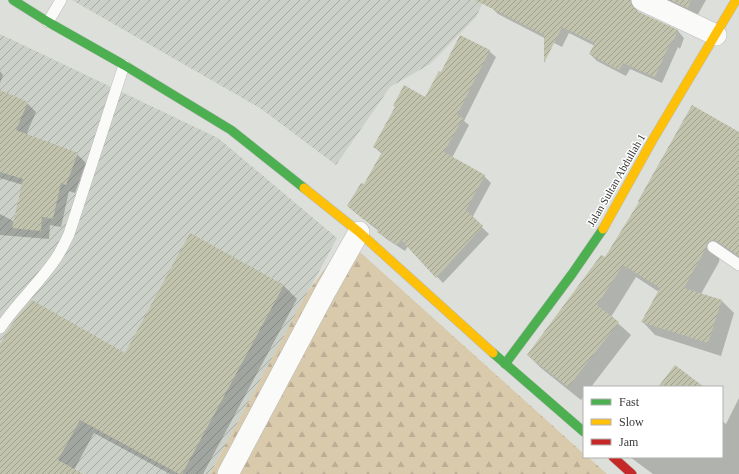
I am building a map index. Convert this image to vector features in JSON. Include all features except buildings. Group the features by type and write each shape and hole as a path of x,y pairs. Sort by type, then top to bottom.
{"street":[{"path":"13,0 231,130 359,232 505,364 583,431"},
{"name":"Jalan Sultan Abdullah 1","path":"505,364 594,243 616,207 652,141 716,36 736,0"},
{"path":"646,1 716,36"},
{"path":"228,474 325,292 359,232"},
{"path":"613,458 632,474"}],"lane":[{"path":"48,22 61,0"},
{"path":"0,328 13,309 51,265 61,251 69,234 124,65"},
{"path":"713,247 739,265"}],"shaded area":[{"path":"72,0 484,0 476,17 430,64 390,87 336,165 260,108"},
{"path":"0,34 218,138 337,238 210,474 0,474"}],"green space":[{"path":"340,248 361,253 583,453 583,458 589,458 607,474 210,474 307,293"}],"traffic: fast":[{"path":"13,0 231,130 304,188"},
{"path":"505,364 572,274 603,229"},
{"path":"493,353 583,431"}],"traffic: slow":[{"path":"603,229 652,141 736,0"},
{"path":"304,188 359,232 493,353"}],"traffic: jam":[{"path":"614,458 632,474"}]}
